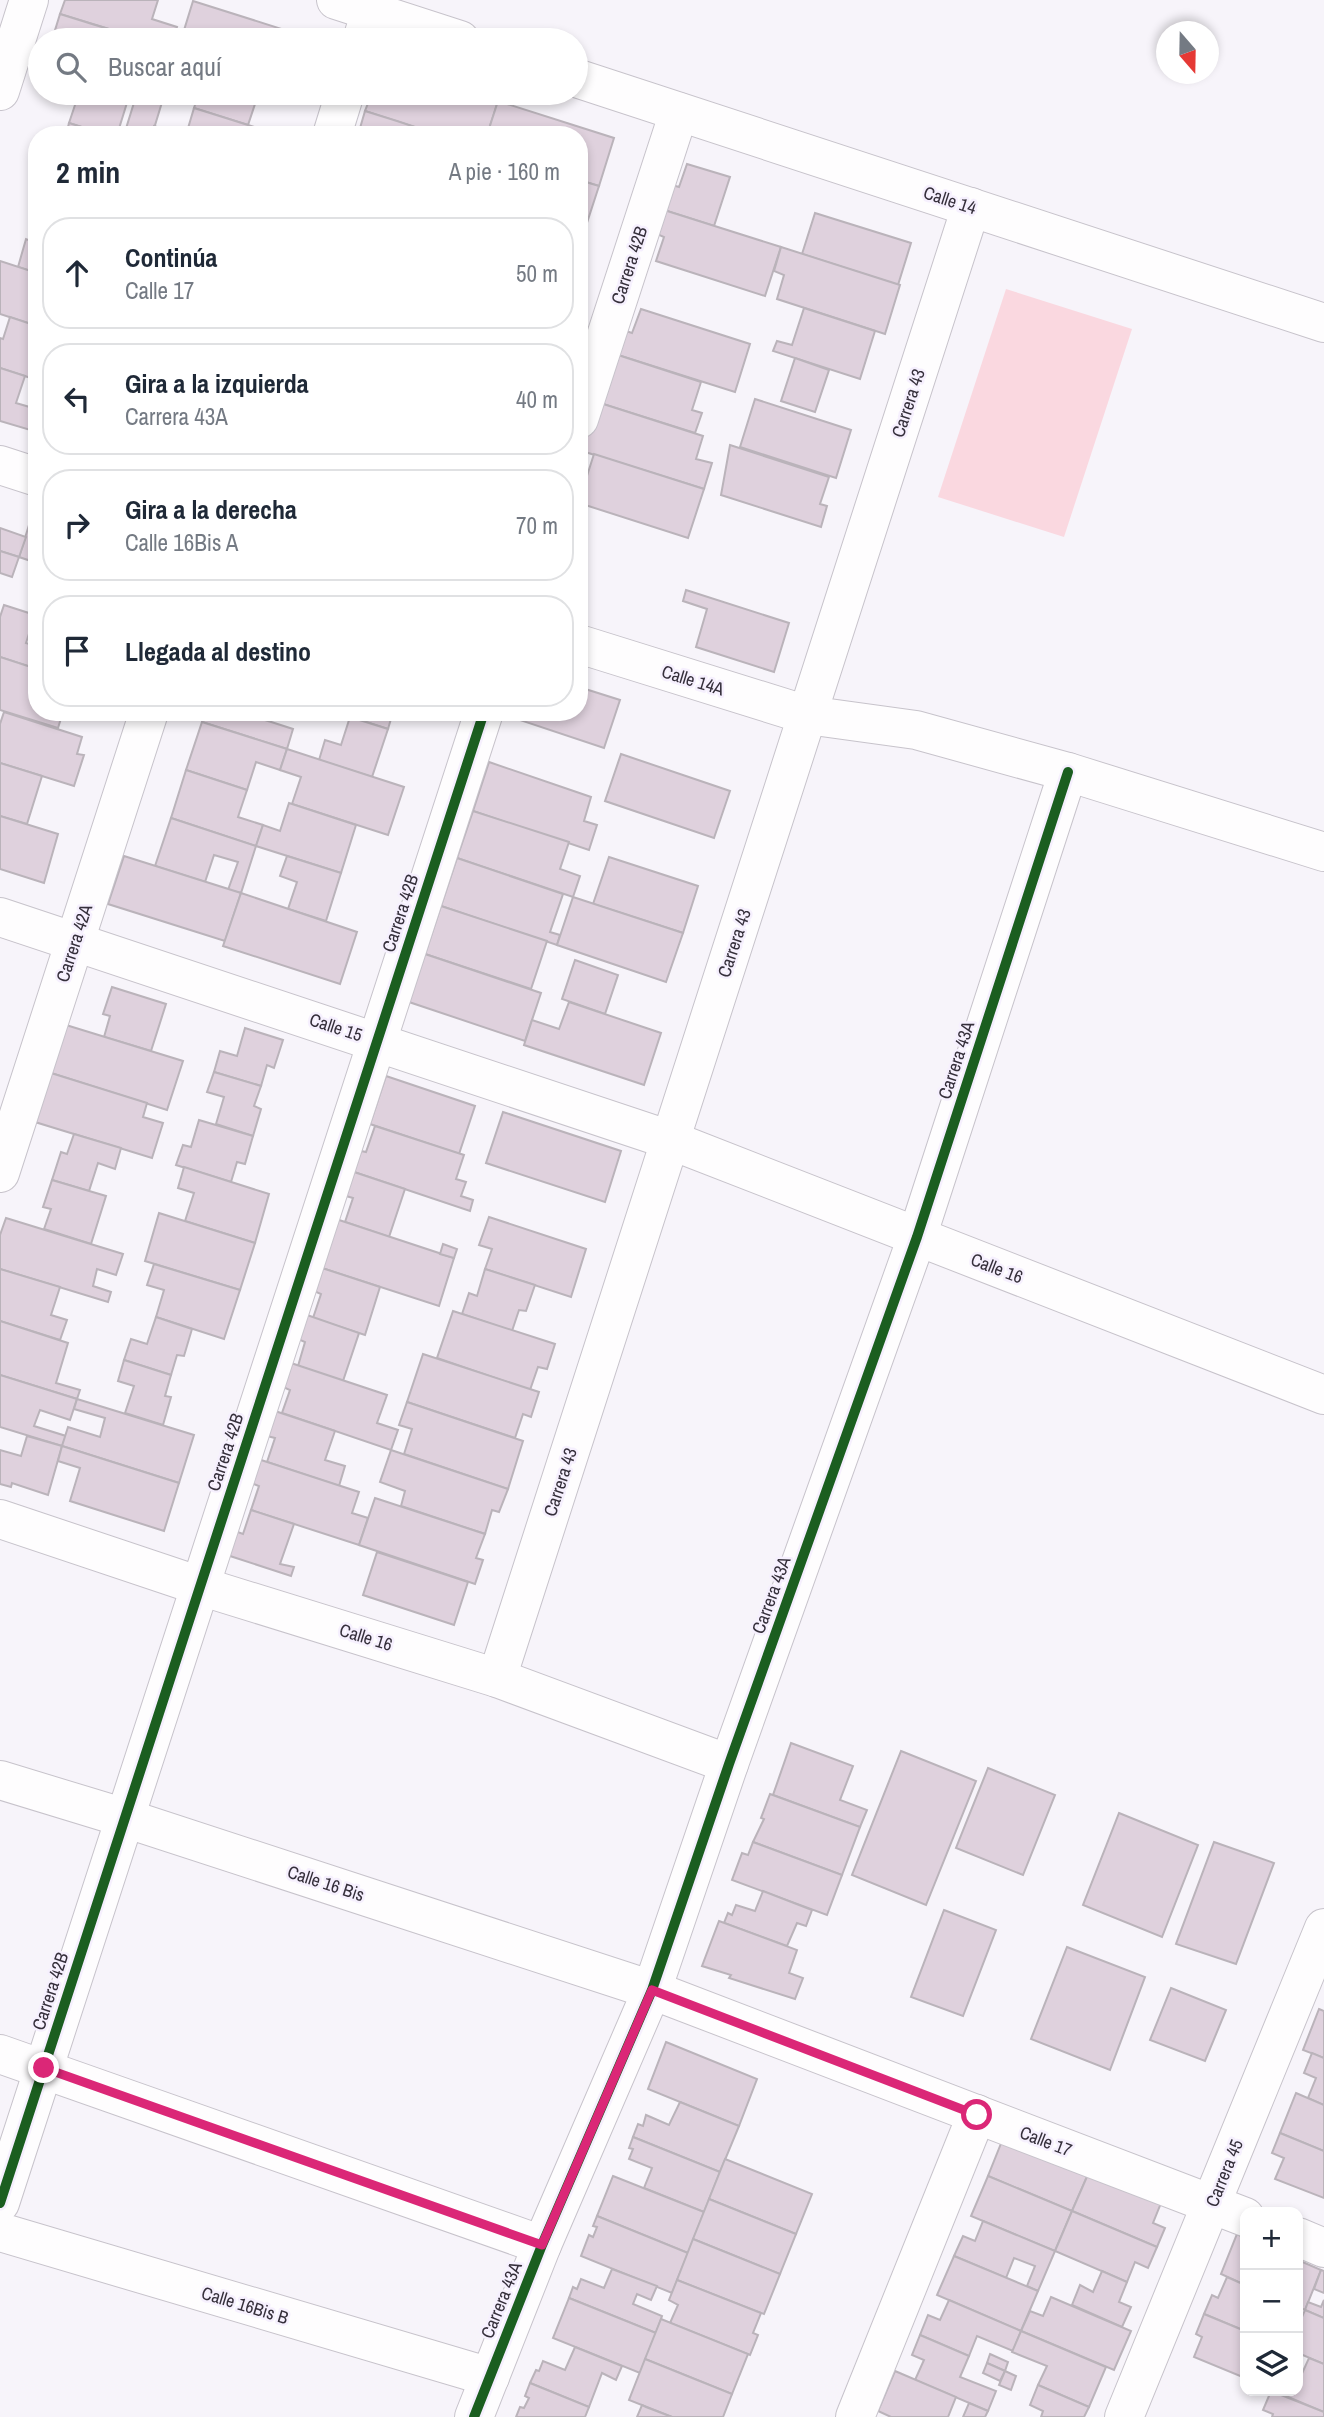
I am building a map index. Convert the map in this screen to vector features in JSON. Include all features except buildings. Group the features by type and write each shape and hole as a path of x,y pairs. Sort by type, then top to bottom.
{"street":[{"path":"0,91 29,0"},
{"path":"356,17 406,28"},
{"name":"Calle 14","path":"588,82 1324,323"},
{"path":"335,126 341,105"},
{"name":"Carrera 42B","path":"588,391 679,112"},
{"name":"Carrera 43","path":"497,1678 971,207"},
{"path":"0,466 28,474"},
{"name":"Calle 14A","path":"588,648 807,715 916,730 1068,772 1324,852"},
{"name":"Carrera 42A","path":"0,1173 146,721"},
{"name":"Carrera 42B","path":"0,2203 481,721"},
{"name":"Carrera 43A","path":"474,2417 542,2245 652,1990 729,1764 917,1237 1068,772"},
{"name":"Calle 15","path":"0,917 670,1140"},
{"name":"Calle 16","path":"670,1140 1324,1395"},
{"name":"Calle 16","path":"0,1519 200,1586 497,1678 729,1764"},
{"name":"Calle 16 Bis","path":"0,1780 125,1818 652,1990"},
{"name":"Carrera 45","path":"1124,2417 1229,2210 1324,1928"},
{"name":"Calle 17","path":"652,1990 1229,2210"},
{"path":"0,2054 542,2245"},
{"path":"855,2417 977,2115"},
{"name":"Calle 16Bis B","path":"0,2232 490,2377"},
{"path":"1303,2239 1324,2248"}],"shaded area":[{"path":"1006,289 1132,329 1064,537 938,497"}],"cycle path":[{"path":"0,2203 481,721"},
{"path":"474,2417 542,2245 652,1990 729,1764 917,1237 1068,772"}],"route":[{"path":"44,2068 542,2245 652,1990 977,2115"}]}
